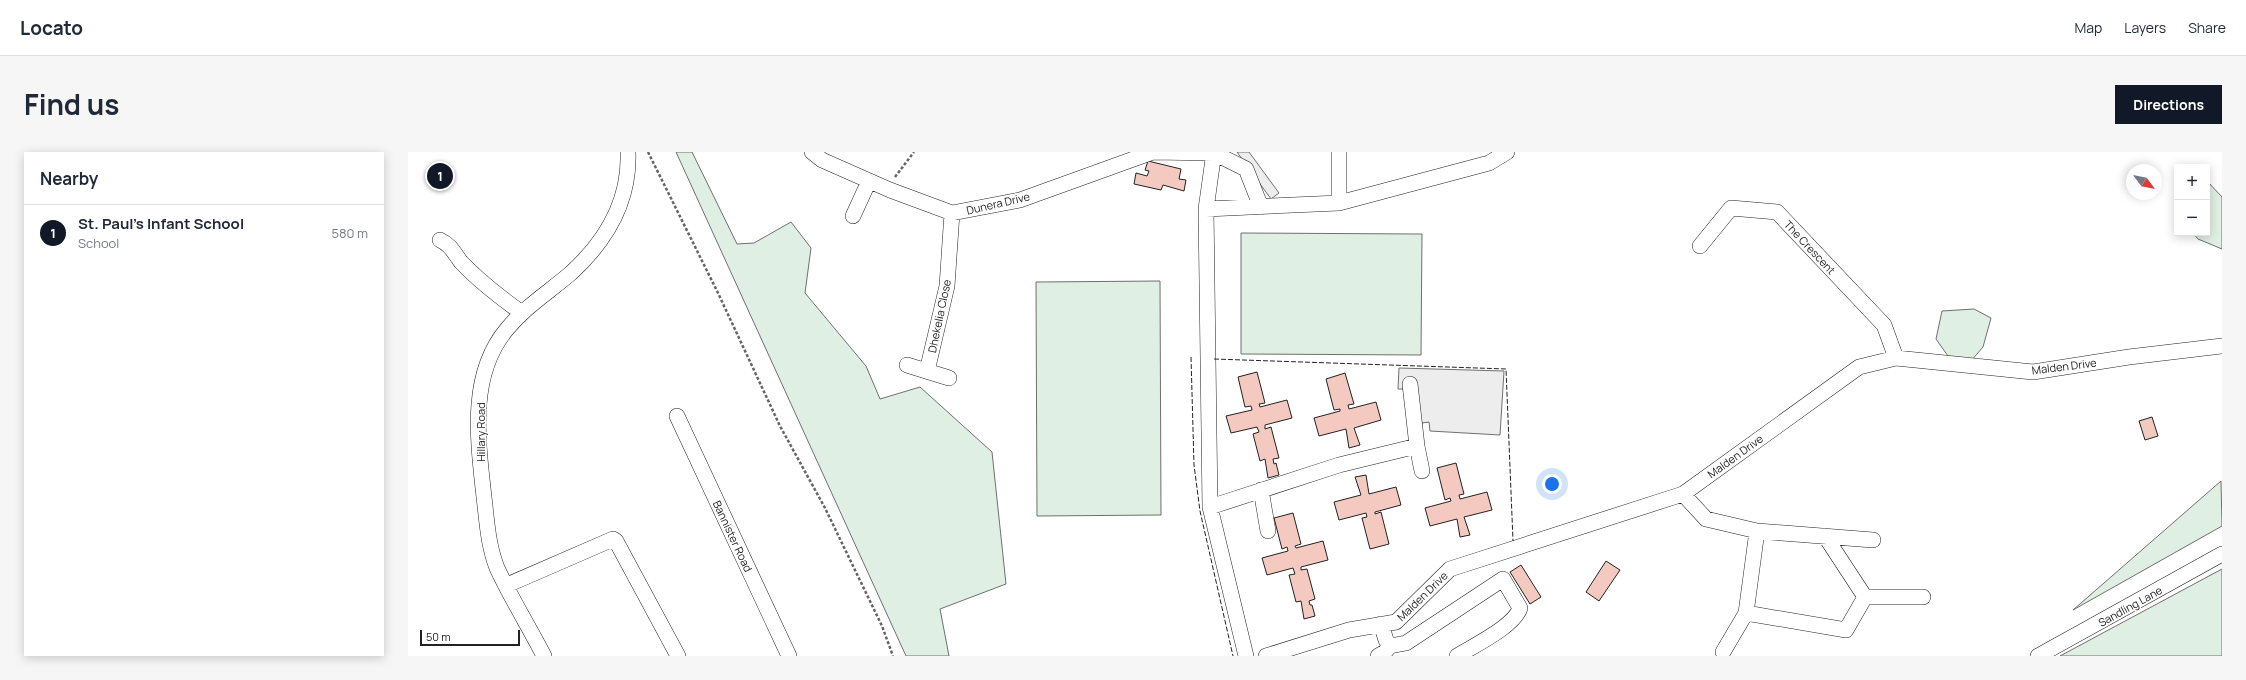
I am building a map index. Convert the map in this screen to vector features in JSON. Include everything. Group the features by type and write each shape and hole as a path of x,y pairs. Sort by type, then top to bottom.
{"street":[{"name":"Hillary Road","path":"544,656 497,568 489,543 480,460 478,408 486,371 495,349 506,330 522,313 593,252 607,233 617,213 625,184 628,152"},
{"name":"Dunera Drive","path":"812,152 822,160 886,188 952,213 1020,200 1153,152 1214,152"},
{"path":"1246,656 1210,507 1206,209 1214,152 1246,170 1261,207"},
{"path":"1339,203 1340,152"},
{"path":"1206,209 1339,203 1489,163 1507,152"},
{"path":"852,216 870,181"},
{"name":"The Crescent","path":"1700,246 1732,208 1777,212 1884,325 1896,358"},
{"name":"Dhekelia Close","path":"927,371 947,286 952,213"},
{"path":"440,240 451,247 461,261 488,286 522,313"},
{"name":"Malden Drive","path":"1266,656 1350,630 1396,622 1450,569 1684,494 1859,367 1896,358 2034,372 2129,357 2222,346"},
{"path":"907,365 949,378"},
{"path":"1410,384 1417,446 1422,470"},
{"name":"Bannister Road","path":"677,416 789,656"},
{"path":"1210,507 1339,465 1417,446"},
{"path":"1261,490 1268,531"},
{"path":"1684,494 1706,519 1757,531 1873,540"},
{"path":"1724,652 1746,613 1757,531"},
{"path":"1825,536 1865,597"},
{"path":"507,586 613,539 616,541 678,656"},
{"name":"Sandling Lane","path":"2038,656 2222,554"},
{"path":"1378,656 1406,643 1503,579 1520,608 1519,614 1507,625 1457,656"},
{"path":"1746,613 1846,630 1865,597"},
{"path":"1865,597 1923,597"},
{"path":"1381,624 1391,651"}],"path":[{"path":"648,152 718,293 780,426 825,508 882,626 892,656"},
{"path":"886,188 914,152"}],"green space":[{"path":"676,152 692,152 737,244 754,243 791,222 811,248 805,293 866,366 880,399 920,387 992,452 1006,584 940,609 949,656 906,656"},
{"path":"2210,184 2222,197 2222,249 2198,239 2196,236 2210,236"},
{"path":"1241,233 1422,234 1421,355 1241,354"},
{"path":"1160,281 1161,515 1037,516 1036,282"},
{"path":"1974,309 1991,318 1983,347 1971,361 1948,356 1936,339 1942,311"},
{"path":"2221,481 2222,526 2073,610"},
{"path":"2222,569 2222,656 2060,656"}],"shaded area":[{"path":"1237,152 1249,152 1279,193 1271,199"},
{"path":"1399,368 1504,371 1500,435 1430,431 1429,422 1422,423 1421,428 1405,392 1403,389 1398,389"}],"building":[{"path":"1148,161 1181,169 1179,179 1186,180 1184,191 1163,185 1161,190 1134,184 1136,173 1147,176 1149,171 1145,170"},
{"path":"1257,372 1265,403 1259,404 1260,407 1287,400 1292,418 1265,425 1265,429 1271,427 1279,458 1273,459 1274,464 1276,463 1279,475 1268,478 1265,459 1260,461 1253,434 1259,432 1257,427 1231,433 1226,416 1252,410 1251,406 1245,407 1238,377"},
{"path":"1345,373 1354,404 1348,405 1349,409 1376,402 1381,420 1354,428 1360,445 1349,448 1346,429 1319,436 1314,418 1340,411 1340,409 1334,410 1326,379"},
{"path":"2152,417 2158,436 2145,440 2139,421"},
{"path":"1456,463 1464,494 1459,495 1460,499 1487,492 1492,510 1464,517 1470,535 1460,537 1457,519 1430,526 1425,508 1451,501 1450,498 1445,500 1437,468"},
{"path":"1366,475 1369,494 1396,487 1401,505 1375,512 1375,514 1381,512 1389,544 1370,549 1362,518 1367,517 1366,513 1339,520 1334,502 1361,495 1355,477"},
{"path":"1293,513 1301,544 1295,546 1296,548 1323,541 1328,560 1301,567 1301,570 1307,569 1315,599 1309,601 1310,605 1312,605 1315,616 1304,619 1301,601 1296,602 1289,575 1295,574 1293,568 1267,575 1262,558 1288,551 1287,547 1282,549 1274,518"},
{"path":"1606,561 1620,570 1599,601 1586,592"},
{"path":"1521,565 1541,597 1530,604 1510,572"}],"fence":[{"path":"1191,357 1194,465 1200,511 1233,656"},
{"path":"1214,359 1506,369 1513,541"}],"place":[{"name":"St. Paul's Infant School","path":"440,176"}]}
